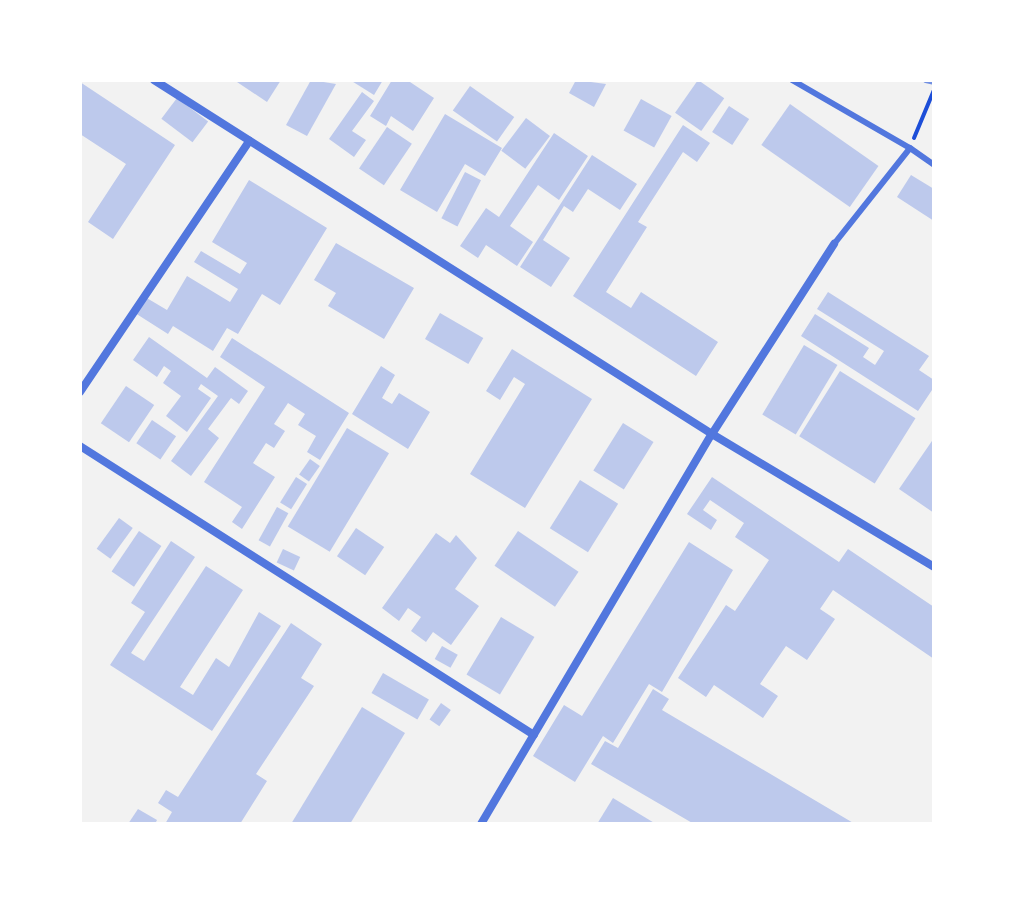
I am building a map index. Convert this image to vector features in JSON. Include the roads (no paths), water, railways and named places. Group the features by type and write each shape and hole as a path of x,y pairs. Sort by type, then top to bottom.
{"street":[{"path":"154,80 712,434 934,567"},
{"path":"80,392 249,141"},
{"path":"481,824 712,434 834,244"},
{"path":"80,446 534,735"}],"lane":[{"path":"792,80 934,165"},
{"path":"834,244 910,148"}],"railway":[{"path":"926,80 934,82"}]}
